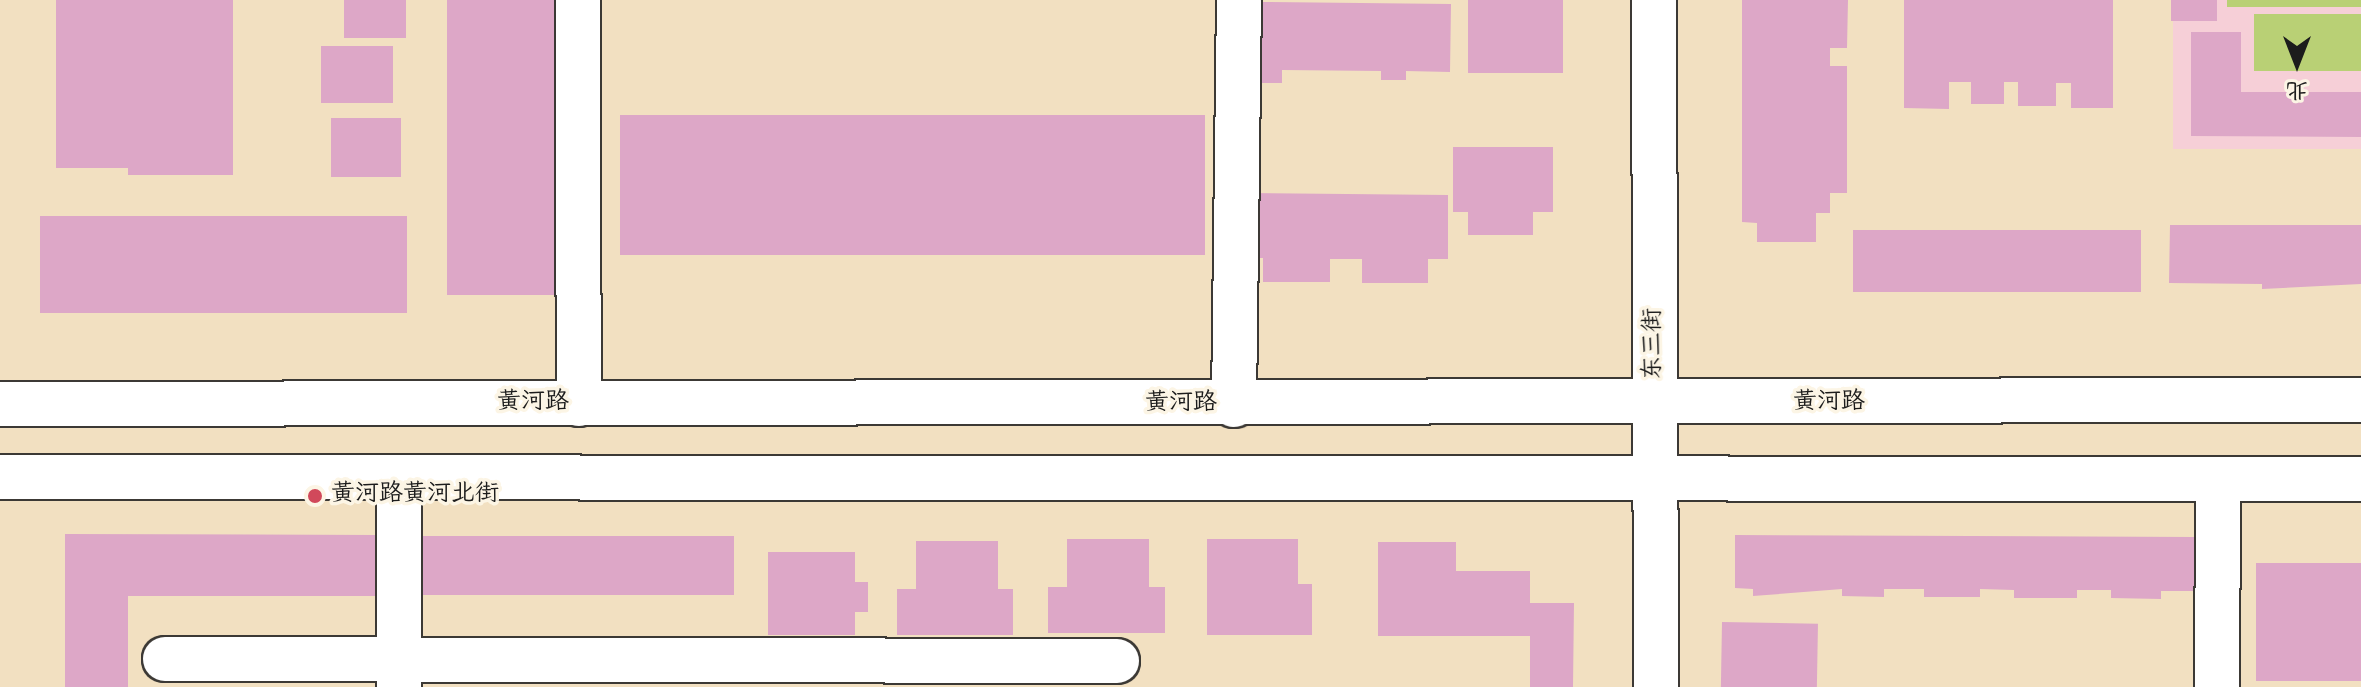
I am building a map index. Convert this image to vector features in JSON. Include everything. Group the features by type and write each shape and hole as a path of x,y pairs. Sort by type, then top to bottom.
{"main road":[{"path":"578,0 579,404"},
{"path":"1234,405 1239,0"},
{"name":"东三街","path":"1654,0 1656,687"},
{"name":"黄河路","path":"0,404 1655,405 2361,400"},
{"path":"0,477 2361,479"},
{"path":"399,477 399,673"},
{"path":"2217,687 2218,479"},
{"path":"165,659 399,673 1117,661"}],"shaded area":[{"path":"2173,0 2361,0 2361,149 2173,149"}],"green space":[{"path":"2227,0 2361,0 2361,7 2227,7"},
{"path":"2254,14 2361,14 2361,71 2254,71"}],"building":[{"path":"56,0 233,0 233,175 128,175 128,168 56,168"},
{"path":"344,0 406,0 406,38 344,38"},
{"path":"447,0 556,0 556,295 447,295"},
{"path":"1468,0 1563,0 1563,73 1468,73"},
{"path":"1742,0 1848,0 1847,48 1830,48 1830,66 1847,66 1847,193 1830,193 1830,213 1816,213 1816,242 1757,242 1757,223 1742,222"},
{"path":"1904,0 2113,0 2113,108 2071,108 2071,83 2056,83 2056,106 2018,106 2018,82 2004,82 2004,104 1971,104 1971,82 1949,82 1949,109 1904,108"},
{"path":"2171,0 2217,0 2217,21 2171,21"},
{"path":"1262,2 1451,4 1450,72 1406,71 1406,80 1381,80 1381,71 1282,70 1282,83 1261,83"},
{"path":"2191,32 2241,32 2241,92 2361,92 2361,137 2191,136"},
{"path":"321,46 393,46 393,103 321,103"},
{"path":"620,115 1205,115 1205,255 620,255"},
{"path":"331,118 401,118 401,177 331,177"},
{"path":"1453,147 1553,147 1553,212 1533,212 1533,235 1468,235 1468,212 1453,212"},
{"path":"1247,193 1448,195 1448,259 1428,259 1428,283 1362,283 1362,259 1330,259 1330,282 1263,282 1263,258 1247,258"},
{"path":"40,216 407,216 407,313 40,313"},
{"path":"2170,225 2361,225 2361,284 2262,289 2262,284 2169,283"},
{"path":"1853,230 2141,230 2141,292 1853,292"},
{"path":"65,534 376,535 375,596 128,596 128,687 65,687"},
{"path":"1735,535 2195,537 2195,591 2161,591 2161,599 2111,598 2111,590 2077,590 2077,598 2014,598 2014,590 1980,589 1980,597 1924,597 1924,589 1884,589 1884,597 1842,596 1842,589 1753,596 1753,589 1735,588"},
{"path":"413,536 734,536 734,595 413,595"},
{"path":"1067,539 1149,539 1149,587 1165,587 1165,633 1048,633 1048,587 1067,587"},
{"path":"1207,539 1298,539 1298,584 1312,584 1312,635 1207,635"},
{"path":"916,541 998,541 998,589 1013,589 1013,635 897,635 897,589 916,589"},
{"path":"1378,542 1456,542 1456,571 1530,571 1530,603 1574,603 1573,687 1530,687 1530,636 1378,636"},
{"path":"768,552 855,552 855,582 868,582 868,612 855,612 855,635 768,635"},
{"path":"2256,563 2361,563 2361,681 2256,681"},
{"path":"1722,622 1818,624 1817,687 1721,687"}],"place":[{"name":"黄河路黄河北街","path":"315,496"}]}
